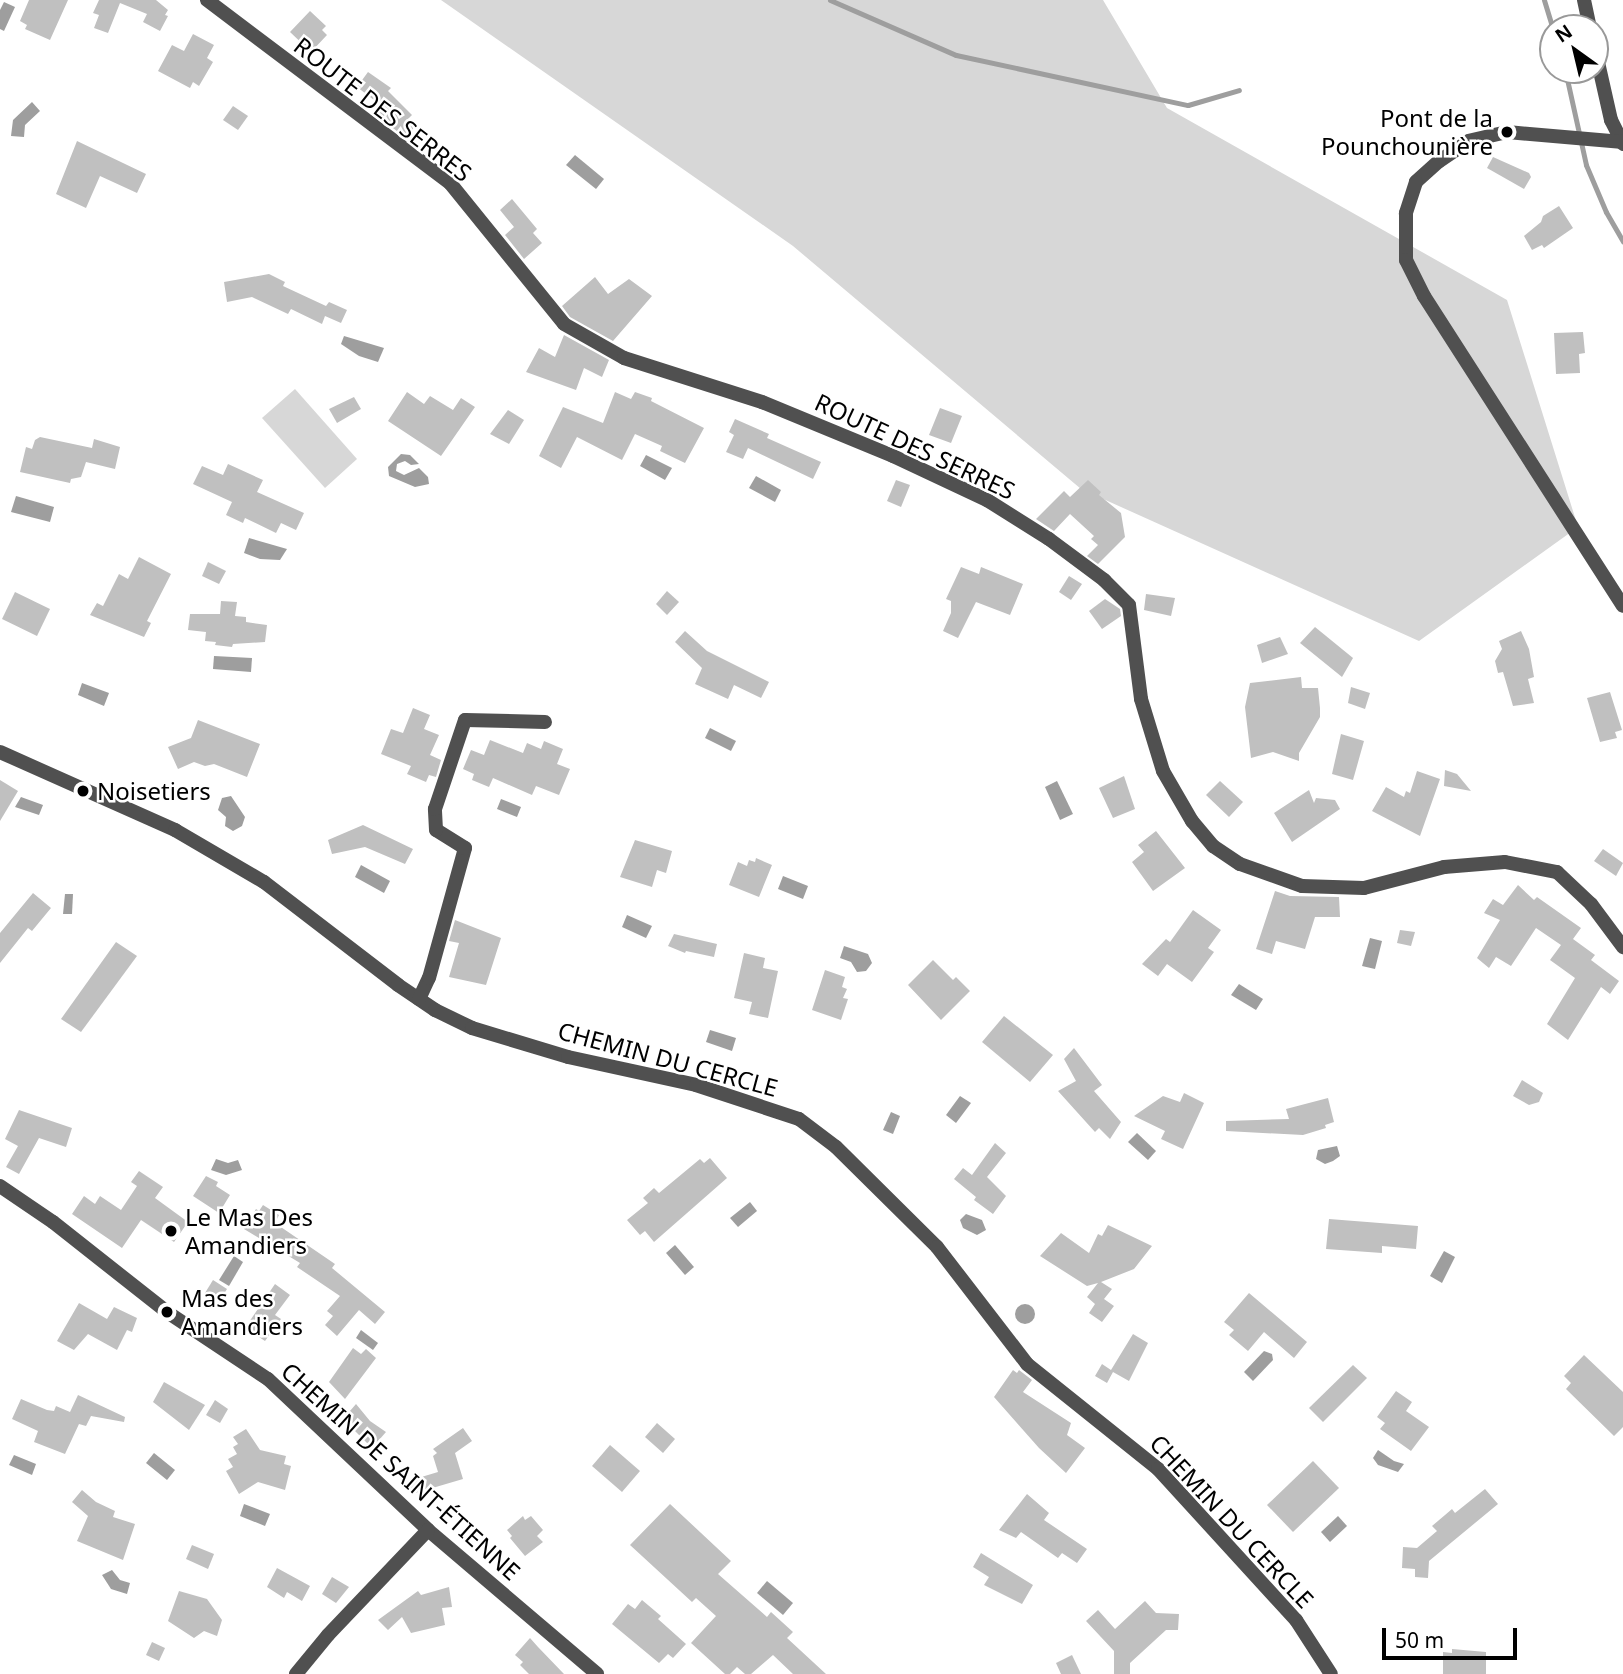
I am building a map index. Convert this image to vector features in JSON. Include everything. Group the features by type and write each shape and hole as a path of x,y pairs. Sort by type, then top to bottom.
{"street":[{"name":"ROUTE DES SERRES","path":"207,0 450,183 564,324 624,358 762,402 893,456 975,495 1049,539 1104,580 1129,605 1141,699 1163,771 1192,821 1222,852 1240,864 1301,886 1364,888 1444,867 1505,862 1557,872 1591,904 1623,947"},
{"path":"1603,84 1611,120 1622,143"},
{"path":"1622,143 1592,138 1507,132 1469,141 1439,161 1416,183 1406,213 1406,260 1424,296 1623,606"},
{"path":"419,999 429,978 465,848 436,830 435,809 465,720 545,722"},
{"name":"CHEMIN DU CERCLE","path":"0,752 175,830 264,882 419,999 472,1028 568,1057 696,1085 799,1119 836,1147 937,1247 1027,1364 1158,1469 1296,1620 1331,1674"},
{"name":"CHEMIN DE SAINT-ÉTIENNE","path":"0,1186 53,1222 167,1312 268,1379 428,1531 597,1674"},
{"path":"296,1674 328,1635 428,1531"}],"shaded area":[{"path":"441,0 1103,0 1167,108 1507,300 1578,527 1419,641 1081,489 793,246"},
{"path":"4,2 15,7 4,31 0,29 0,10"},
{"path":"32,102 40,111 25,125 24,137 11,136 13,120"},
{"path":"575,155 604,179 596,189 566,165"},
{"path":"344,336 384,348 378,362 359,356 341,344"},
{"path":"295,389 357,459 325,488 262,418"},
{"path":"401,454 410,455 419,464 411,465 405,461 397,464 396,471 404,475 419,468 428,477 429,484 415,487 389,476 388,467"},
{"path":"646,455 672,468 665,480 640,466"},
{"path":"756,476 781,490 775,502 749,488"},
{"path":"16,496 54,507 50,522 11,512"},
{"path":"249,538 287,549 280,560 260,559 244,553"},
{"path":"214,656 252,658 251,672 213,669"},
{"path":"82,683 109,693 104,706 78,695"},
{"path":"710,728 736,741 731,751 705,738"},
{"path":"1057,781 1073,814 1060,820 1045,787"},
{"path":"231,796 245,817 242,826 233,831 225,826 226,817 218,810 222,798"},
{"path":"21,797 43,805 39,815 15,807"},
{"path":"501,799 521,807 517,817 497,809"},
{"path":"361,865 390,881 384,893 355,877"},
{"path":"783,876 808,886 803,899 778,889"},
{"path":"65,894 73,894 72,914 63,914"},
{"path":"627,915 652,926 646,938 622,927"},
{"path":"1370,938 1382,941 1375,969 1362,966"},
{"path":"844,946 868,954 872,963 866,971 857,972 851,962 840,958"},
{"path":"1239,984 1263,999 1256,1010 1231,995"},
{"path":"710,1030 736,1038 732,1051 706,1042"},
{"path":"960,1096 971,1103 956,1123 946,1115"},
{"path":"891,1112 900,1116 893,1134 883,1130"},
{"path":"1137,1133 1156,1151 1148,1160 1128,1142"},
{"path":"1337,1146 1340,1156 1333,1161 1325,1164 1316,1159 1318,1150"},
{"path":"216,1159 228,1163 238,1160 242,1170 226,1175 211,1170"},
{"path":"750,1202 757,1211 738,1227 730,1218"},
{"path":"966,1214 982,1220 986,1230 977,1235 963,1228 960,1220"},
{"path":"675,1245 694,1267 685,1275 666,1253"},
{"path":"1444,1251 1455,1257 1442,1283 1430,1276"},
{"path":"234,1256 243,1262 229,1286 219,1280"},
{"path":"1025,1304 1032,1307 1035,1314 1032,1321 1025,1324 1018,1321 1015,1314 1018,1307"},
{"path":"361,1330 378,1343 373,1350 356,1338"},
{"path":"1264,1351 1272,1354 1273,1360 1253,1381 1244,1372"},
{"path":"1378,1450 1404,1464 1398,1472 1378,1465 1373,1458"},
{"path":"154,1453 175,1470 167,1480 146,1463"},
{"path":"14,1455 36,1464 32,1475 9,1465"},
{"path":"244,1504 270,1514 265,1526 240,1516"},
{"path":"1338,1516 1347,1526 1330,1542 1321,1532"},
{"path":"112,1570 120,1580 130,1583 127,1594 111,1589 102,1575"},
{"path":"767,1581 793,1603 783,1615 757,1593"}],"building":[{"path":"29,0 68,0 50,40 25,29 27,25 20,21"},
{"path":"99,0 156,0 168,10 165,15 168,16 160,31 143,22 147,14 120,3 108,33 94,28 99,15 93,13"},
{"path":"310,11 326,26 322,30 327,35 311,52 290,32"},
{"path":"193,34 214,45 207,58 213,62 199,86 193,82 190,88 158,71 172,45 184,51"},
{"path":"368,72 391,88 388,91 412,115 408,119 415,126 406,138 376,115 383,107 357,87"},
{"path":"233,106 248,116 238,130 223,120"},
{"path":"77,141 146,174 137,193 100,176 86,208 56,194"},
{"path":"1493,157 1529,173 1531,177 1524,189 1487,168"},
{"path":"512,199 537,229 533,233 542,243 524,259 505,235 514,227 500,210"},
{"path":"1559,206 1573,228 1544,248 1542,245 1532,250 1524,236 1541,222 1543,216"},
{"path":"269,274 285,282 283,286 326,306 329,302 347,310 341,323 325,316 322,324 291,309 288,314 252,297 227,302 224,282"},
{"path":"595,277 608,294 629,279 652,296 613,341 570,317 562,306"},
{"path":"1583,332 1585,353 1579,354 1580,373 1556,374 1554,333"},
{"path":"564,335 609,360 602,377 584,368 576,390 526,372 539,348 555,357"},
{"path":"407,392 424,404 430,396 453,410 461,398 475,407 441,456 388,421"},
{"path":"615,392 631,399 635,392 652,398 651,401 704,428 685,463 660,451 662,446 635,434 622,460 577,437 561,468 539,456 563,407 603,423"},
{"path":"354,397 361,409 337,423 329,409"},
{"path":"940,408 962,416 951,443 929,435"},
{"path":"508,410 524,420 509,444 490,434"},
{"path":"735,419 769,434 767,438 821,462 813,479 748,448 743,459 726,452 734,435 729,432"},
{"path":"40,437 92,448 94,439 120,447 115,469 86,462 81,477 71,479 70,483 20,472 26,447 32,449 35,440"},
{"path":"228,464 263,480 257,492 304,513 296,530 281,523 276,533 245,518 243,523 226,515 232,502 193,484 202,466 223,475"},
{"path":"896,480 910,485 901,507 887,501"},
{"path":"1088,480 1101,492 1099,495 1121,513 1125,537 1098,564 1087,556 1098,545 1091,539 1094,536 1070,514 1054,531 1036,519 1064,491 1070,497"},
{"path":"139,557 171,574 147,621 151,623 144,637 90,615 97,603 103,606 119,574 128,579"},
{"path":"208,562 226,571 219,584 202,576"},
{"path":"961,567 979,574 981,567 1023,584 1010,615 976,602 958,638 943,631 951,613 951,601 946,599"},
{"path":"1069,576 1082,584 1071,600 1059,592"},
{"path":"667,591 679,602 667,615 656,604"},
{"path":"15,592 50,609 37,636 2,619"},
{"path":"1146,594 1175,598 1171,616 1144,610"},
{"path":"1105,599 1120,609 1121,616 1102,629 1089,611"},
{"path":"221,601 237,602 235,616 246,617 246,622 267,625 265,642 233,644 232,647 215,645 216,642 205,641 206,632 188,630 190,614 220,614"},
{"path":"1315,627 1353,658 1342,677 1300,643"},
{"path":"685,631 707,651 769,682 761,698 734,685 728,699 695,684 702,668 675,642"},
{"path":"1521,631 1529,649 1534,677 1528,679 1534,703 1513,706 1503,672 1498,673 1495,661 1502,649 1499,641"},
{"path":"1280,637 1288,654 1262,663 1257,645"},
{"path":"1301,677 1302,688 1318,688 1320,717 1299,753 1299,761 1273,752 1251,758 1245,707 1250,683"},
{"path":"1351,687 1370,693 1365,709 1348,703"},
{"path":"1610,692 1622,730 1615,732 1617,738 1600,742 1587,698"},
{"path":"413,708 430,715 424,729 439,735 430,755 441,760 436,777 429,775 426,782 407,774 411,766 381,754 391,729 403,733"},
{"path":"198,720 260,744 247,777 214,764 205,766 194,762 178,769 168,747 191,738"},
{"path":"1341,734 1364,741 1353,780 1332,774"},
{"path":"490,740 523,753 527,743 541,749 544,741 563,749 557,764 570,769 559,795 536,786 532,795 493,778 489,787 472,780 474,774 463,769 471,750 484,755"},
{"path":"1445,770 1457,774 1471,791 1444,786"},
{"path":"1417,771 1440,779 1420,836 1372,811 1386,787 1404,797 1406,791 1410,793"},
{"path":"1124,776 1135,809 1113,818 1099,788"},
{"path":"0,780 18,791 0,821"},
{"path":"1220,781 1243,802 1229,817 1206,795"},
{"path":"1309,790 1314,803 1316,798 1335,800 1340,809 1292,842 1274,813"},
{"path":"363,825 413,849 405,864 365,847 332,854 328,840"},
{"path":"1156,831 1185,868 1153,891 1132,862 1144,852 1138,845"},
{"path":"635,840 672,851 666,873 657,870 652,887 620,877"},
{"path":"1603,849 1623,863 1616,876 1594,861"},
{"path":"756,858 772,865 759,897 729,885 738,862 747,866 749,860 755,862"},
{"path":"1518,885 1534,900 1537,897 1581,928 1573,939 1595,955 1591,960 1619,981 1610,994 1601,987 1568,1040 1547,1024 1575,978 1550,960 1561,945 1536,928 1511,966 1496,957 1489,968 1477,958 1500,920 1484,913 1493,899 1503,905"},
{"path":"1275,891 1290,896 1339,897 1340,917 1315,917 1305,949 1276,941 1272,954 1256,949"},
{"path":"33,893 51,908 32,931 28,928 0,963 0,933"},
{"path":"1193,910 1221,930 1208,948 1214,952 1192,982 1167,964 1158,976 1142,964 1166,939 1170,942"},
{"path":"455,920 501,938 486,985 449,977 459,943 449,941"},
{"path":"1400,930 1415,932 1411,946 1397,943"},
{"path":"674,934 717,944 714,957 686,951 685,953 668,946"},
{"path":"116,942 137,956 81,1032 61,1019"},
{"path":"744,953 765,958 763,968 778,971 768,1018 749,1014 752,1002 734,998"},
{"path":"933,960 953,980 956,977 970,991 941,1020 908,985"},
{"path":"825,970 845,977 842,987 847,989 843,998 848,999 841,1020 812,1010"},
{"path":"1004,1016 1053,1055 1030,1082 982,1042"},
{"path":"1074,1048 1102,1085 1094,1091 1121,1122 1110,1139 1099,1128 1095,1132 1058,1091 1076,1081 1064,1059"},
{"path":"1522,1080 1543,1093 1539,1102 1529,1105 1513,1096"},
{"path":"1184,1093 1204,1103 1183,1149 1161,1139 1165,1131 1134,1116 1163,1096 1180,1102"},
{"path":"1328,1098 1334,1122 1325,1125 1326,1128 1303,1135 1226,1131 1226,1121 1289,1119 1286,1109"},
{"path":"19,1110 72,1128 66,1147 39,1138 19,1174 6,1167 18,1146 5,1139"},
{"path":"995,1143 1006,1153 987,1177 1006,1196 993,1214 974,1200 976,1197 954,1179 963,1168 972,1175"},
{"path":"710,1158 727,1178 654,1242 645,1231 640,1235 627,1220 648,1203 643,1198 654,1188 659,1193 700,1159 704,1163"},
{"path":"139,1171 163,1187 155,1198 188,1222 174,1242 141,1220 122,1248 72,1214 84,1196 95,1204 100,1196 121,1210 137,1186 131,1182"},
{"path":"206,1176 218,1182 216,1186 230,1195 219,1213 193,1196"},
{"path":"263,1205 279,1215 275,1223 335,1264 332,1268 385,1312 375,1324 359,1310 337,1336 325,1325 333,1316 327,1311 340,1296 297,1267 300,1263 244,1229 256,1209 259,1211"},
{"path":"1329,1219 1418,1226 1416,1249 1382,1246 1382,1253 1326,1249"},
{"path":"1108,1225 1152,1246 1134,1269 1101,1282 1112,1289 1104,1299 1114,1306 1102,1322 1089,1313 1095,1304 1087,1297 1098,1283 1087,1286 1040,1256 1061,1233 1089,1253 1098,1234 1102,1236"},
{"path":"213,1280 227,1289 219,1302 205,1293"},
{"path":"275,1284 290,1295 275,1315 281,1319 265,1341 245,1328"},
{"path":"1249,1293 1307,1342 1294,1358 1264,1332 1248,1351 1229,1335 1234,1330 1224,1322"},
{"path":"79,1303 107,1319 114,1307 137,1318 132,1332 127,1330 117,1350 88,1334 74,1350 57,1341"},
{"path":"1133,1334 1148,1343 1129,1381 1113,1372 1107,1383 1095,1376 1102,1364 1111,1370"},
{"path":"353,1348 361,1354 366,1349 376,1358 345,1399 329,1382"},
{"path":"1584,1355 1623,1392 1623,1427 1614,1436 1566,1389 1571,1383 1564,1376"},
{"path":"1353,1365 1367,1378 1323,1422 1309,1408"},
{"path":"1013,1370 1017,1373 1019,1370 1032,1380 1023,1392 1071,1423 1067,1435 1085,1448 1066,1473 1039,1448 994,1397"},
{"path":"164,1382 205,1405 189,1430 153,1402"},
{"path":"1396,1391 1412,1402 1406,1411 1429,1427 1411,1451 1380,1429 1385,1423 1377,1417"},
{"path":"78,1395 125,1417 124,1422 91,1416 86,1426 79,1424 65,1454 34,1442 38,1431 12,1419 21,1399 47,1410 54,1411 56,1406 70,1412"},
{"path":"215,1400 228,1409 220,1423 206,1415"},
{"path":"356,1404 370,1421 386,1432 372,1448 343,1419"},
{"path":"657,1423 675,1439 663,1453 645,1437"},
{"path":"463,1428 472,1441 455,1453 463,1479 412,1494 408,1481 438,1472 433,1456 437,1453 433,1449"},
{"path":"246,1429 260,1450 286,1456 284,1464 291,1466 285,1490 258,1482 239,1494 226,1471 233,1467 228,1459 237,1454 233,1447 238,1444 233,1437"},
{"path":"610,1445 640,1471 622,1492 592,1466"},
{"path":"1313,1461 1339,1488 1293,1532 1267,1505"},
{"path":"1485,1489 1498,1504 1429,1561 1428,1578 1415,1577 1415,1569 1402,1568 1403,1547 1417,1548 1437,1531 1432,1526 1452,1509 1455,1513"},
{"path":"82,1490 96,1502 115,1511 113,1517 135,1524 123,1560 77,1541 88,1516 72,1502"},
{"path":"1027,1494 1049,1513 1044,1520 1087,1549 1077,1563 1062,1553 1058,1558 1021,1532 1016,1538 999,1530"},
{"path":"670,1504 731,1561 718,1574 767,1617 771,1612 793,1632 787,1638 826,1674 793,1674 773,1655 751,1674 745,1674 737,1667 730,1674 725,1674 691,1643 716,1616 696,1598 692,1602 630,1545"},
{"path":"523,1516 525,1520 531,1516 543,1530 537,1536 543,1542 525,1556 507,1530"},
{"path":"192,1545 214,1554 208,1569 186,1559"},
{"path":"981,1553 1033,1585 1022,1604 984,1585 989,1577 973,1567"},
{"path":"277,1568 310,1586 302,1601 287,1592 284,1598 267,1587"},
{"path":"332,1577 349,1587 336,1603 322,1594"},
{"path":"449,1587 452,1607 442,1608 445,1625 411,1633 402,1617 388,1630 378,1620 418,1591 421,1595"},
{"path":"179,1591 207,1599 222,1620 217,1636 204,1631 194,1638 168,1621"},
{"path":"642,1600 661,1616 658,1619 686,1644 673,1658 668,1654 659,1663 612,1624 628,1604 635,1609"},
{"path":"1145,1601 1156,1613 1179,1614 1178,1630 1166,1630 1130,1663 1130,1674 1114,1674 1114,1651 1086,1621 1098,1610 1115,1629"},
{"path":"530,1638 564,1674 529,1674 520,1665 523,1662 515,1655"},
{"path":"152,1642 165,1648 159,1661 146,1655"},
{"path":"1452,1649 1486,1652 1486,1674 1443,1674 1443,1652 1452,1653"},
{"path":"1072,1655 1081,1674 1061,1674 1056,1663"}],"waterway":[{"path":"830,0 956,55 1188,105 1239,90"},
{"path":"1544,0 1548,14"},
{"path":"1568,84 1586,165 1606,212 1623,241"}],"place":[{"name":"Pont de la Pounchounière","path":"1507,132"},
{"name":"Noisetiers","path":"83,791"},
{"name":"Le Mas Des Amandiers","path":"171,1231"},
{"name":"Mas des Amandiers","path":"167,1312"}]}
